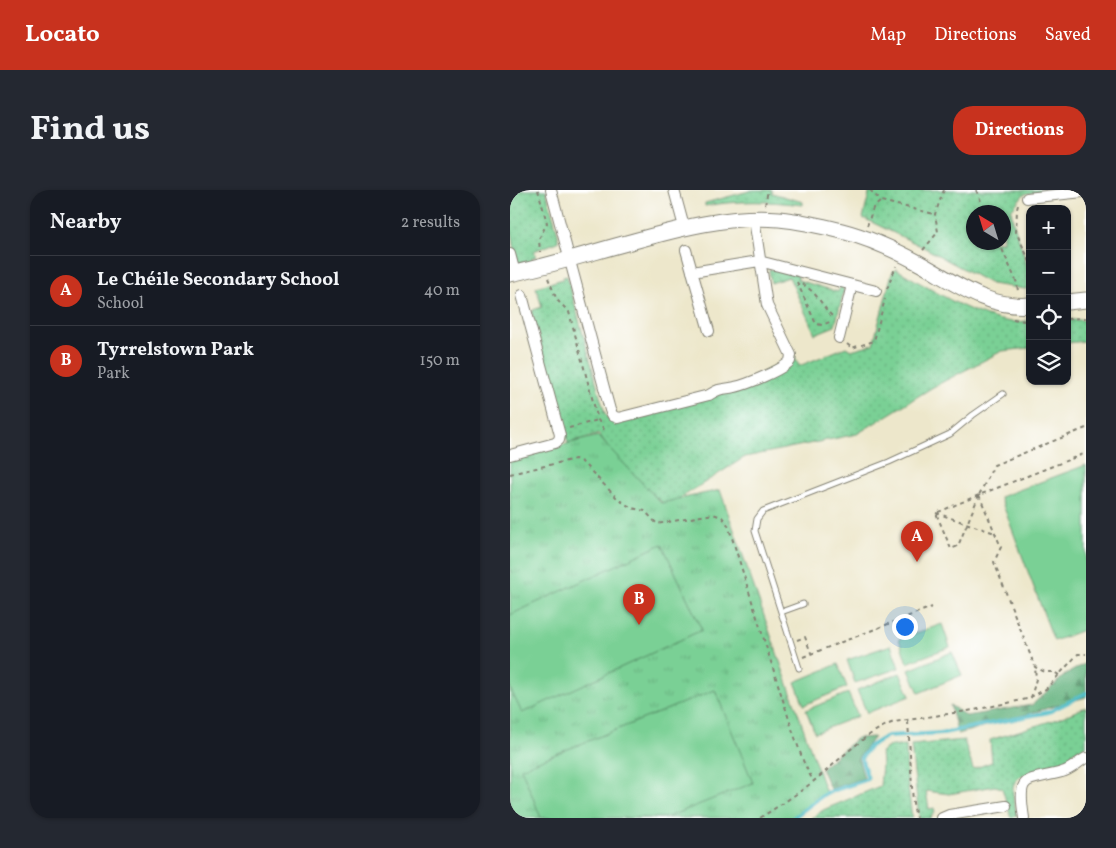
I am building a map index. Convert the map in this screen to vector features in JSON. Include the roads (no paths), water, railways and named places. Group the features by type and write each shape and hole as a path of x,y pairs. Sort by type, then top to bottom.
{"street":[{"path":"552,190 610,410 613,416 618,418 709,395 716,390 726,387 734,388 787,366 791,355 767,305 760,261 757,212"},
{"path":"674,190 684,227"},
{"path":"1027,198 1084,194"},
{"path":"510,254 513,274 684,227 757,212 864,238 917,262 981,298 998,304 1020,306"},
{"path":"686,250 709,331"},
{"path":"692,272 760,261 876,291"},
{"path":"839,338 852,284"},
{"path":"510,455 555,443 559,440 560,431 522,294"},
{"path":"1071,302 1086,300"},
{"path":"1024,818 1020,795 1022,787 1028,780 1064,772 1086,758"},
{"path":"942,818 949,815 1006,806"}],"lane":[{"path":"799,668 754,531 757,519 764,511 889,462 950,434 1003,394"},
{"path":"781,612 803,604"}],"waterway":[{"path":"793,818 826,793 868,779 861,758 870,746 887,736 943,733 1049,712 1086,693"}],"place":[{"name":"Le Chéile Secondary School","path":"917,562"},
{"name":"Tyrrelstown Park","path":"639,625"}]}
